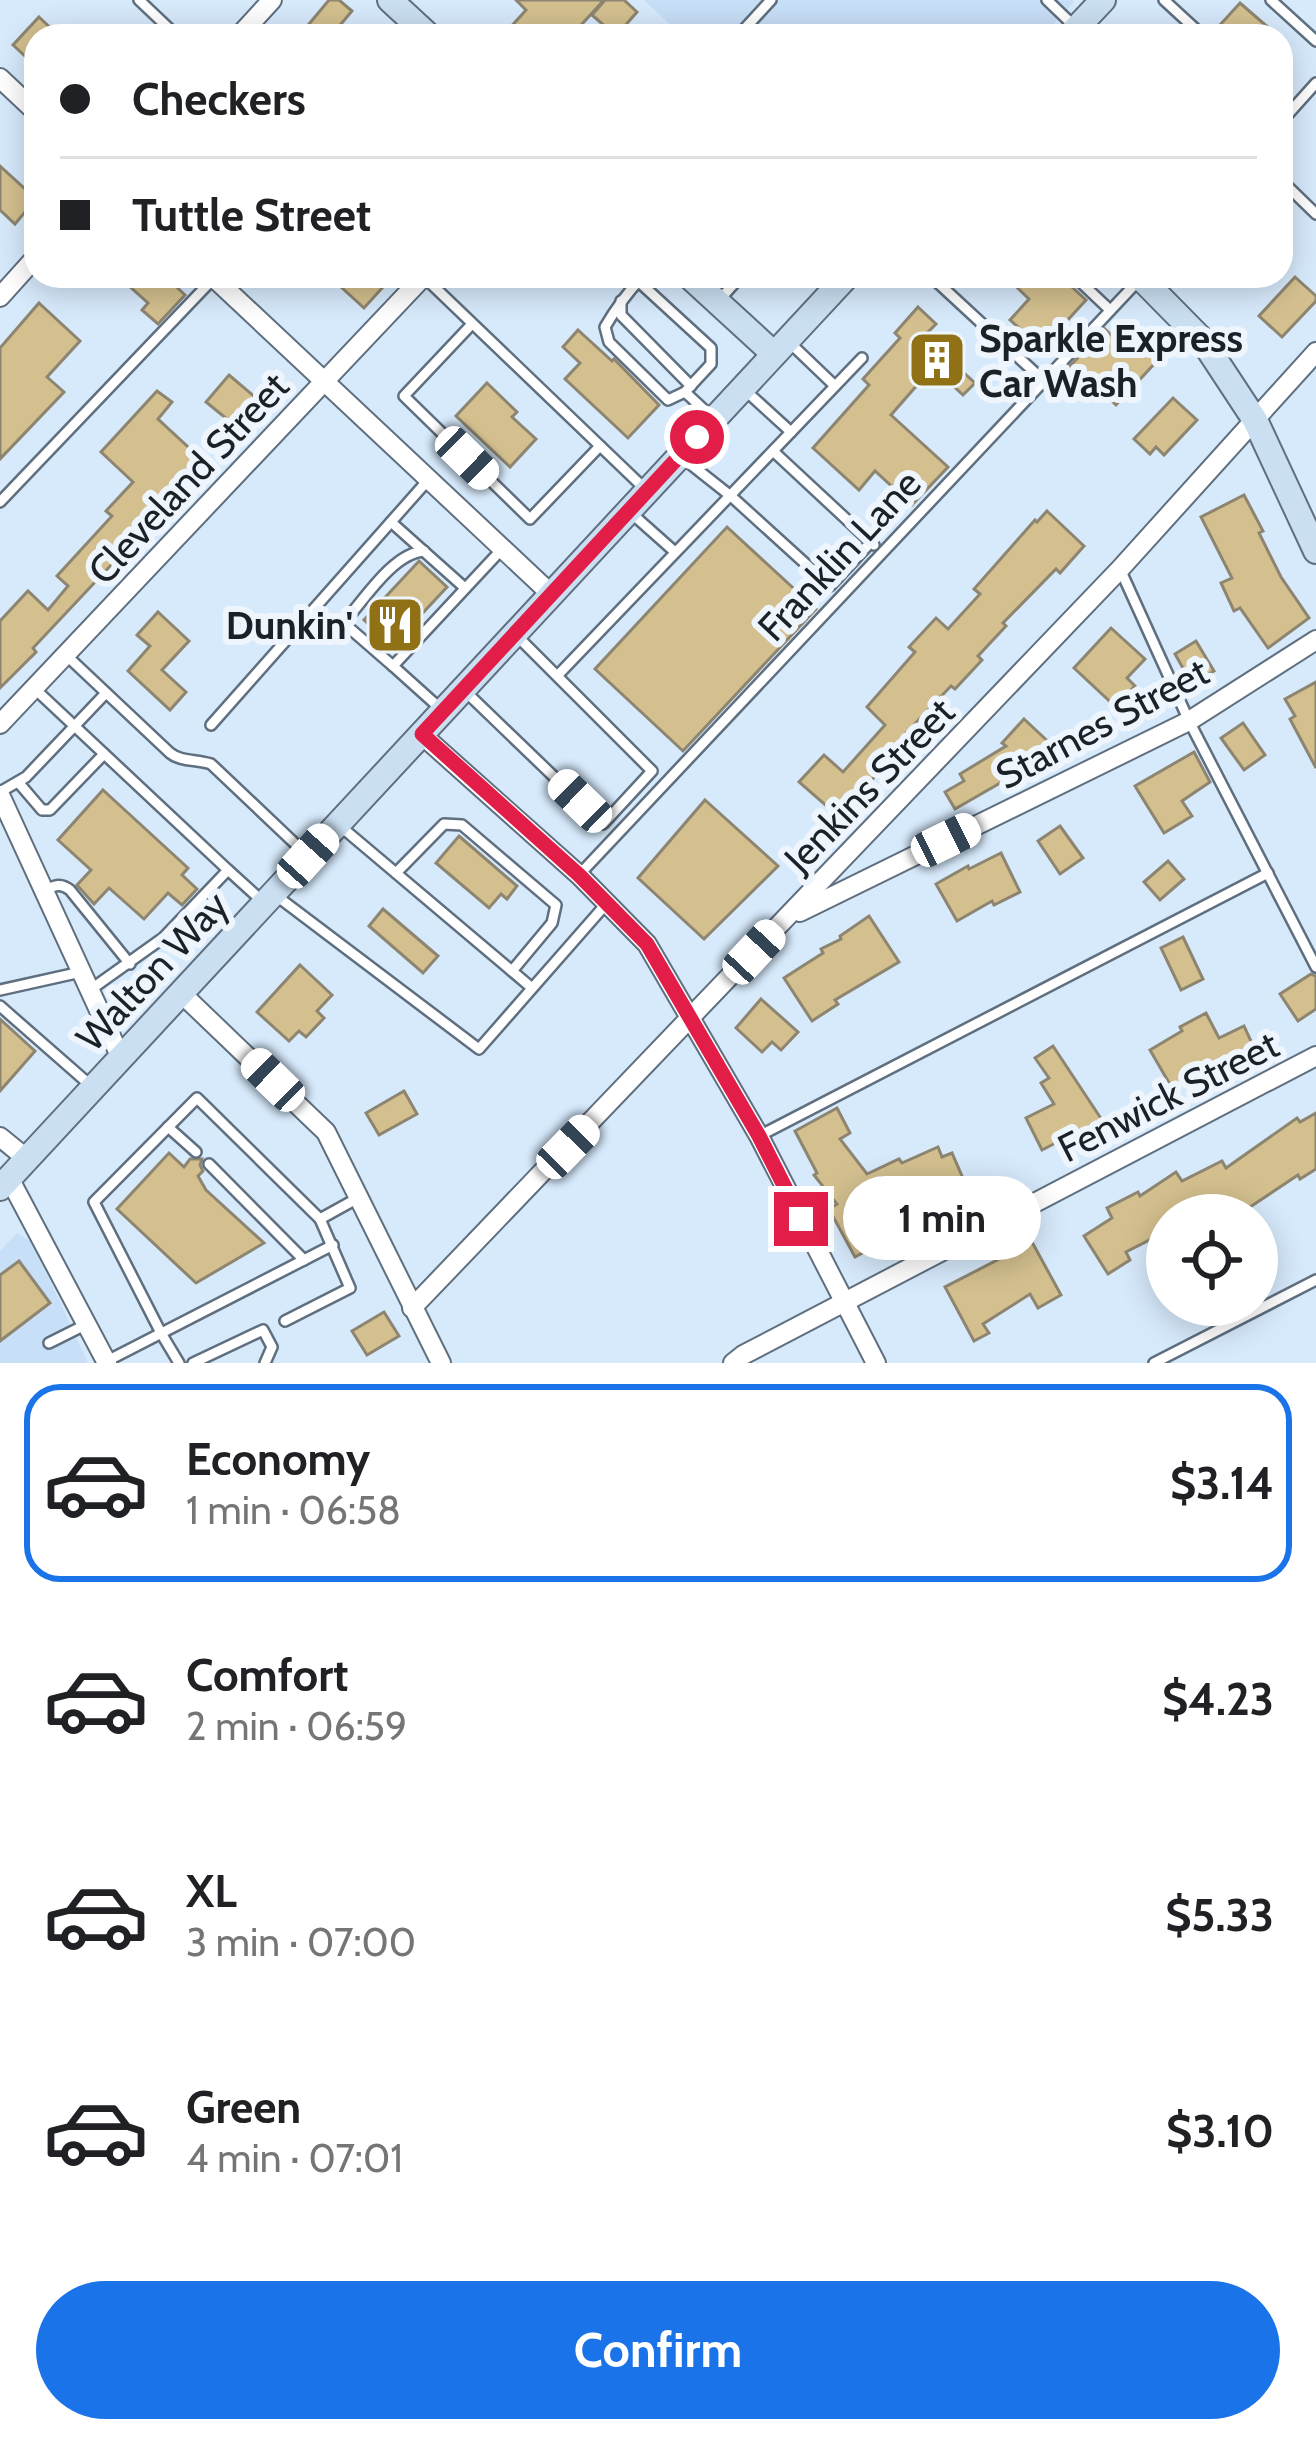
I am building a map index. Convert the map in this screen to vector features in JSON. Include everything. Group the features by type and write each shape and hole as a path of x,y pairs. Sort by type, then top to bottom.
{"main road":[{"path":"390,0 416,24"},
{"path":"702,288 780,347"},
{"name":"Walton Way","path":"5,1183 836,288"},
{"path":"1152,288 1203,341 1255,420 1316,551"}],"street":[{"path":"250,24 272,0"},
{"path":"0,78 24,101"},
{"path":"0,297 24,270"},
{"path":"225,288 551,594"},
{"name":"Cleveland Street","path":"0,724 413,288"},
{"name":"Jenkins Street","path":"412,1308 1120,569 1316,352"},
{"name":"Starnes Street","path":"785,920 1189,721 1316,640"},
{"path":"422,734 579,875 647,944 759,1136 876,1363"},
{"path":"0,794 121,1058"},
{"path":"182,993 326,1132 441,1363"},
{"name":"Fenwick Street","path":"733,1363 843,1301 1316,1056"},
{"path":"0,1137 27,1159"},
{"path":"5,1183 107,1362"}],"lane":[{"path":"139,0 164,24"},
{"path":"749,24 771,0"},
{"path":"1047,0 1066,24"},
{"path":"1164,0 1191,24"},
{"path":"1271,0 1316,41"},
{"path":"1293,105 1316,83"},
{"path":"1293,192 1316,214"},
{"path":"0,502 203,288"},
{"path":"436,288 647,491"},
{"path":"632,288 605,327 609,342 668,400 688,389 711,364 711,348 649,288"},
{"path":"717,302 730,288"},
{"path":"943,288 1044,381"},
{"path":"1087,288 1110,310"},
{"name":"Franklin Lane","path":"579,875 1131,288"},
{"path":"621,301 621,315 714,419"},
{"path":"472,324 404,396 530,519 600,446"},
{"path":"780,347 836,386"},
{"path":"558,675 862,358"},
{"path":"743,388 791,432"},
{"path":"773,451 883,553"},
{"path":"680,456 732,496 830,586 871,542"},
{"path":"211,725 429,479"},
{"path":"628,511 676,552"},
{"path":"391,521 465,588"},
{"path":"393,666 503,548"},
{"path":"424,551 400,558 346,620 347,626 443,711"},
{"path":"1120,569 1189,721 1316,967"},
{"path":"463,689 603,824 652,771 514,634"},
{"path":"66,655 178,759 211,764 308,856"},
{"path":"34,688 227,870 478,1049 607,903"},
{"path":"0,794 18,782 106,693"},
{"path":"18,782 42,810 50,810 104,754"},
{"path":"338,824 532,988"},
{"path":"396,873 444,824 462,825 556,905 552,923 512,971"},
{"path":"0,990 86,981 130,964 163,938 227,870"},
{"path":"759,1136 1268,873"},
{"path":"43,891 56,884 70,890 130,964"},
{"path":"0,1006 94,1088"},
{"path":"179,1363 94,1202 197,1098 320,1219 350,1288 285,1321"},
{"path":"168,1126 196,1152"},
{"path":"209,1164 304,1260"},
{"path":"320,1219 358,1198"},
{"path":"107,1362 333,1245"},
{"path":"1154,1363 1316,1280"},
{"path":"49,1343 87,1324"},
{"path":"194,1363 263,1330 272,1346 265,1363"}],"shaded area":[{"path":"644,0 1074,2 1053,24 669,24"},
{"path":"17,1233 32,1242 88,1363 0,1363 0,1251"}],"building":[{"path":"329,0 339,0 352,11 341,24 309,24"},
{"path":"516,0 604,0 582,24 513,24 526,10"},
{"path":"605,0 624,0 637,12 626,24 602,24 592,15"},
{"path":"1240,3 1264,24 1221,24"},
{"path":"24,33 24,55 13,45"},
{"path":"0,166 24,188 24,213 15,224 0,210"},
{"path":"1293,279 1316,296 1316,301 1282,337 1259,316 1285,288 1293,288"},
{"path":"131,288 178,288 185,295 158,324 142,310 148,303"},
{"path":"342,288 382,288 364,308"},
{"path":"1018,288 1073,288 1086,300 1042,348 1010,320 1029,299"},
{"path":"39,303 80,341 47,377 64,392 0,459 0,348"},
{"path":"918,307 936,324 924,336 975,383 963,395 933,367 891,415 948,467 912,505 875,471 859,490 813,448 869,385 863,379 900,338 895,333"},
{"path":"1105,329 1129,352 1138,344 1157,361 1116,405 1069,367"},
{"path":"578,330 659,405 628,438 565,379 580,363 563,347"},
{"path":"229,375 268,408 253,425 246,419 238,428 206,402"},
{"path":"487,383 536,439 510,467 456,416"},
{"path":"157,391 172,402 158,419 199,457 151,509 162,518 113,563 0,688 0,621 28,591 48,610 68,586 57,576 112,516 106,511 133,482 101,452"},
{"path":"1173,398 1197,420 1164,455 1156,447 1150,454 1134,439"},
{"path":"1244,495 1281,577 1309,618 1268,648 1240,608 1234,611 1221,583 1232,578 1201,517"},
{"path":"1047,511 1084,546 1003,623 1006,626 978,656 982,660 887,753 892,758 838,816 799,782 824,755 843,772 885,725 867,707 915,652 909,647 936,618 948,629 980,594 974,589"},
{"path":"727,527 816,609 683,751 595,669"},
{"path":"419,561 447,587 392,646 364,620"},
{"path":"158,612 189,641 162,670 186,692 170,710 128,671 150,646 137,635"},
{"path":"1111,628 1145,659 1127,678 1135,686 1129,692 1146,707 1133,723 1074,668"},
{"path":"1196,641 1214,671 1192,684 1175,654"},
{"path":"1316,682 1316,768 1290,719 1295,716 1285,699"},
{"path":"1024,719 1055,748 1033,771 1028,767 955,809 945,792 964,781 960,774 1006,746 1002,743"},
{"path":"1243,723 1265,755 1244,770 1221,738"},
{"path":"1194,752 1210,782 1182,801 1192,816 1164,833 1135,786"},
{"path":"103,790 188,868 182,875 197,889 182,905 168,893 144,919 109,888 94,904 77,885 91,870 58,840"},
{"path":"705,800 778,866 704,939 638,878"},
{"path":"1060,826 1083,858 1060,874 1038,841"},
{"path":"459,836 517,886 507,899 501,894 489,908 436,863"},
{"path":"1001,853 1020,892 957,921 936,884"},
{"path":"1168,861 1184,879 1160,900 1144,882"},
{"path":"383,909 438,956 423,973 369,926"},
{"path":"869,916 899,962 835,1000 838,1004 812,1021 784,978"},
{"path":"1183,937 1203,979 1181,990 1161,948"},
{"path":"300,965 332,995 317,1011 324,1018 306,1037 299,1031 289,1041 257,1012"},
{"path":"1311,974 1316,976 1316,1009 1298,1021 1280,994"},
{"path":"761,999 798,1032 781,1050 772,1042 762,1052 736,1028"},
{"path":"1206,1013 1219,1038 1244,1026 1257,1054 1242,1062 1238,1054 1172,1088 1150,1050"},
{"path":"0,1019 35,1051 0,1091"},
{"path":"1053,1046 1102,1120 1042,1150 1026,1118 1054,1104 1041,1083 1049,1078 1035,1058"},
{"path":"404,1091 417,1114 379,1135 366,1113"},
{"path":"837,1108 850,1133 840,1139 867,1174 938,1147 942,1157 952,1153 968,1190 884,1229 890,1238 855,1257 829,1209 837,1204 814,1175 795,1131"},
{"path":"1316,1113 1316,1169 1270,1194 1146,1194 1146,1242 1126,1252 1130,1260 1108,1274 1084,1236 1112,1218 1107,1208 1138,1192 1140,1196 1176,1172 1182,1181 1222,1161 1226,1168 1297,1118 1300,1122"},
{"path":"169,1153 184,1167 190,1159 202,1159 203,1171 198,1176 206,1190 264,1243 196,1283 117,1209"},
{"path":"1032,1242 1061,1295 1038,1308 1030,1294 983,1324 989,1333 974,1341 945,1287"},
{"path":"19,1261 50,1303 0,1341 0,1275"},
{"path":"384,1312 399,1336 367,1355 352,1331"}],"place":[{"name":"Sparkle Express Car Wash","path":"937,360"},
{"name":"Dunkin'","path":"395,625"}],"route":[{"path":"697,437 422,734 579,875 647,944 693,1018 801,1219"}]}
